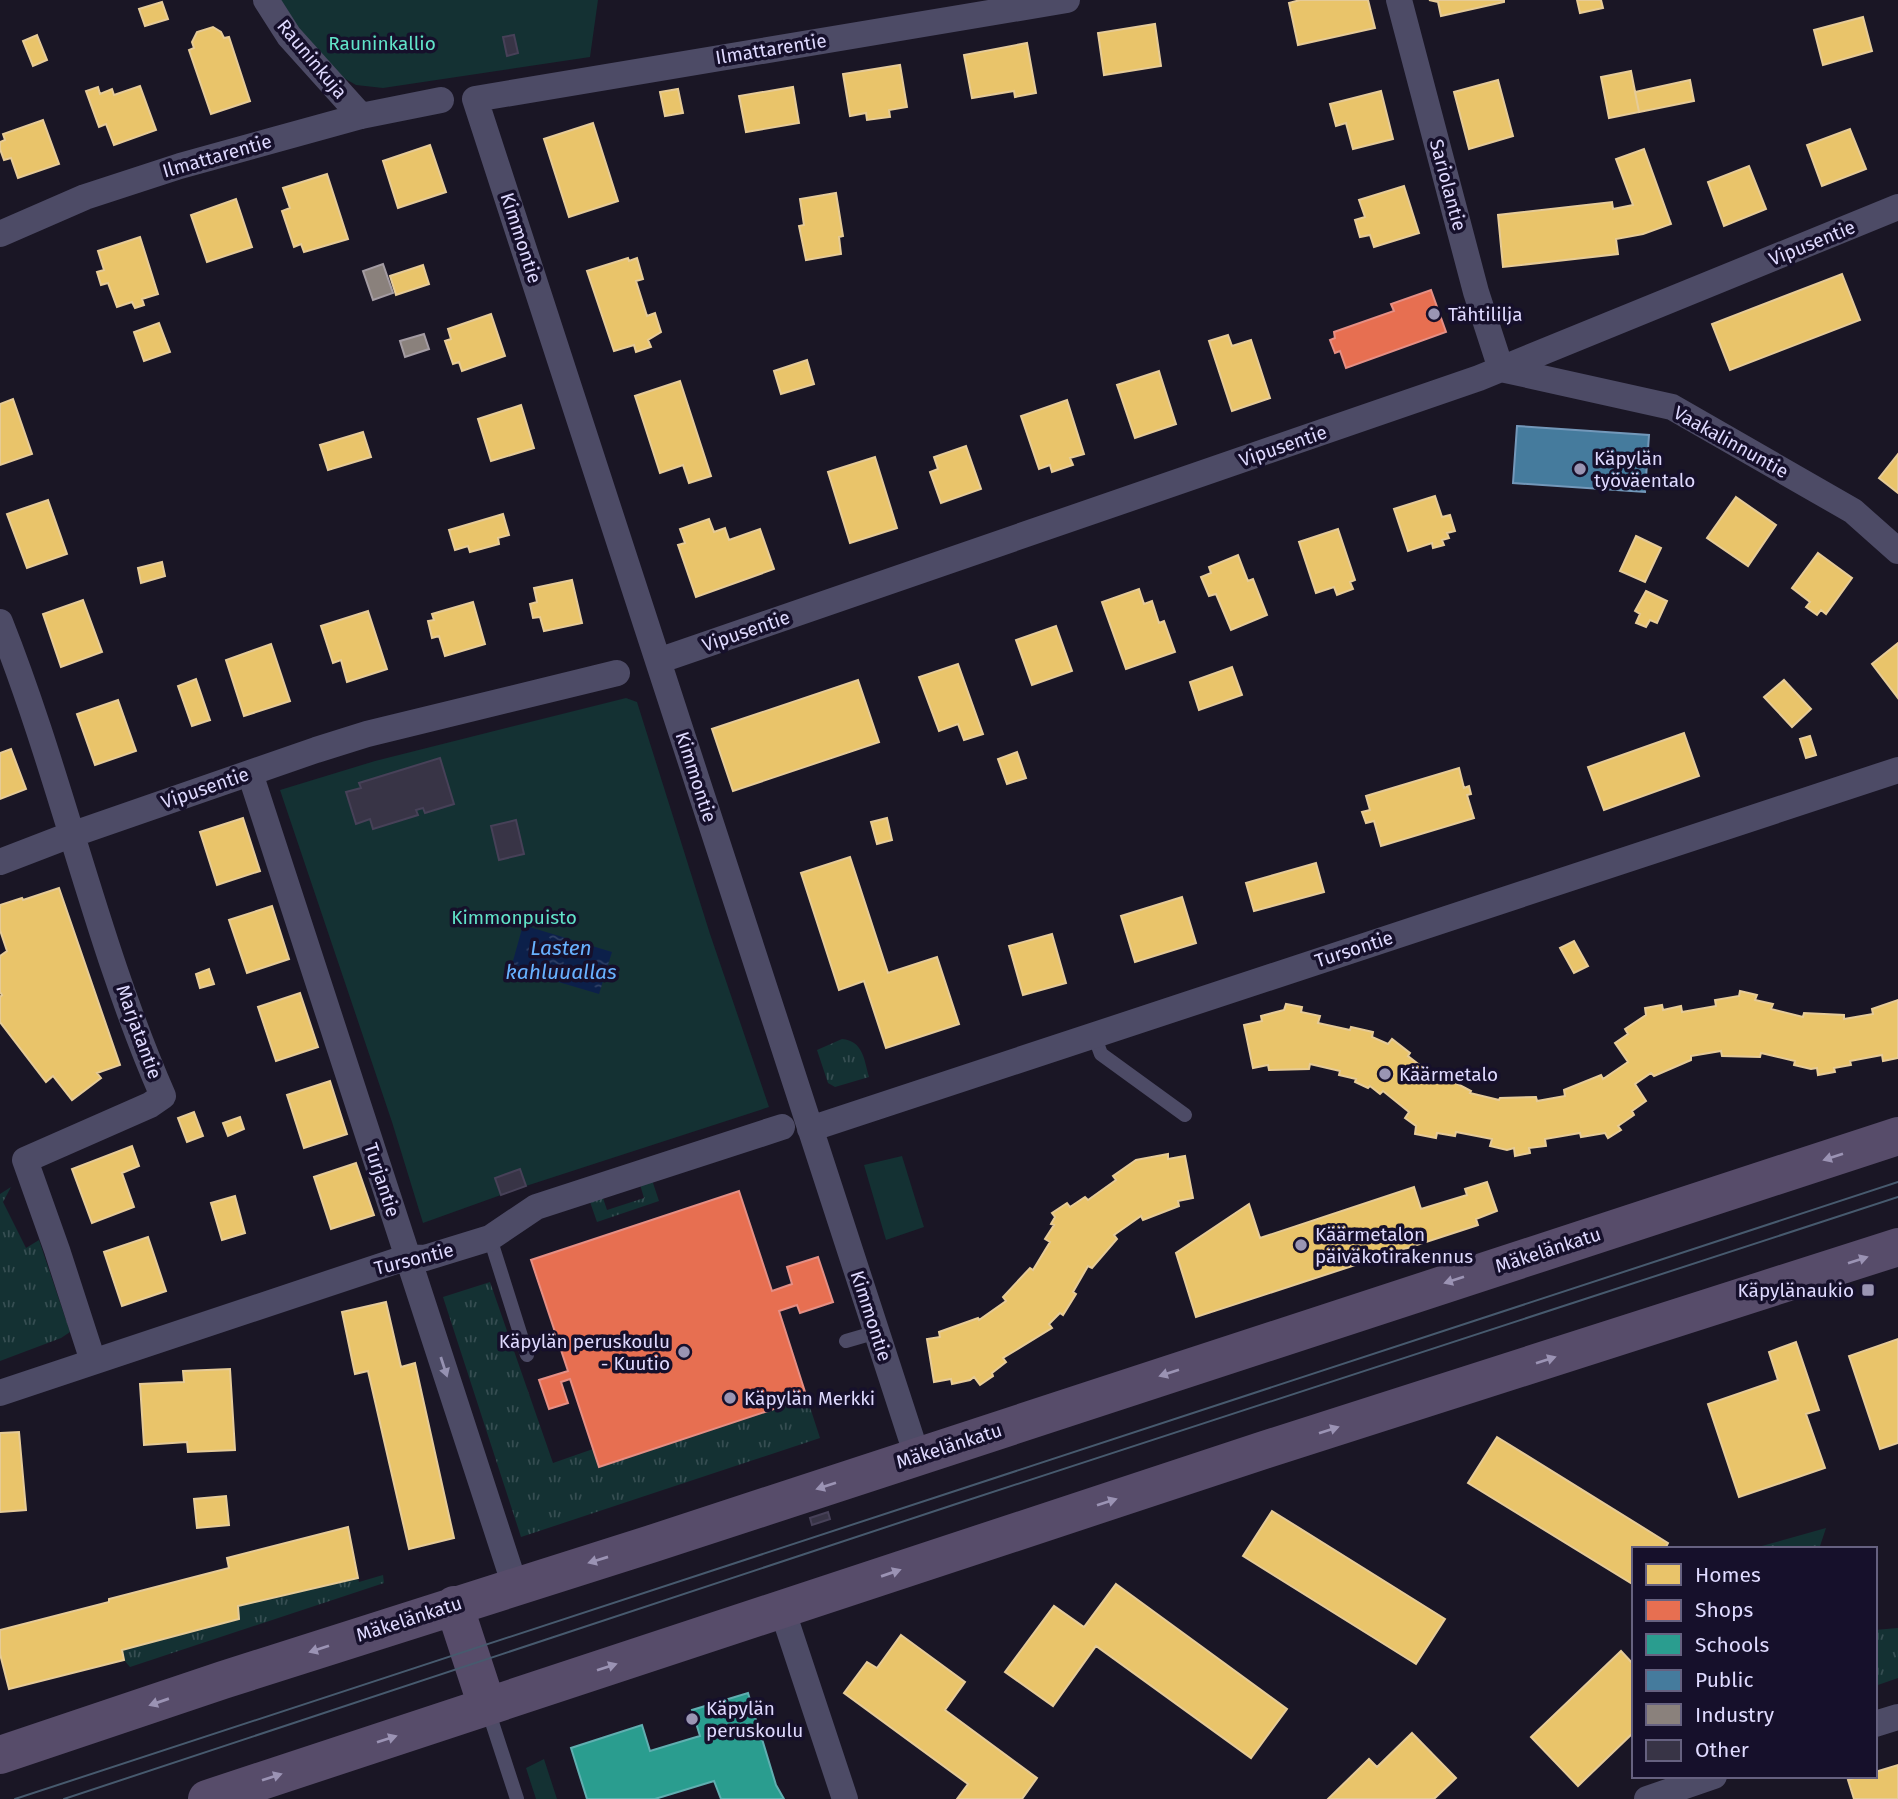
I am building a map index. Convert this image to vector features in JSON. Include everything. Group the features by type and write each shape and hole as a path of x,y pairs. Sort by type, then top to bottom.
{"main road":[{"name":"Mäkelänkatu","path":"0,1755 1898,1136"},
{"path":"207,1799 1238,1459 1898,1247"},
{"path":"454,1605 487,1706"}],"street":[{"name":"Rauninkuja","path":"266,0 289,36 360,116"},
{"name":"Ilmattarentie","path":"475,99 1067,0"},
{"name":"Sariolantie","path":"1399,0 1476,292 1501,369"},
{"name":"Kimmontie","path":"475,99 917,1456"},
{"name":"Ilmattarentie","path":"0,234 85,197 156,174 360,116 441,100"},
{"name":"Vipusentie","path":"658,661 1501,369 1898,207"},
{"name":"Vaakalinnuntie","path":"1501,369 1672,407 1853,510 1898,551"},
{"name":"Marjatantie","path":"0,622 38,727 73,834 75,851 85,881 147,1061 163,1096 150,1105 25,1160 58,1250 93,1361"},
{"name":"Vipusentie","path":"0,862 73,834 367,734 617,673"},
{"name":"Tursontie","path":"810,1129 1898,770"},
{"name":"Turjantie","path":"250,773 515,1586"},
{"name":"Tursontie","path":"0,1393 408,1257 425,1258 490,1238 536,1207 782,1127"},
{"path":"782,1609 845,1799"},
{"path":"1877,1723 1898,1717"},
{"path":"1647,1799 1708,1778"}],"lane":[{"path":"1094,1035 1101,1054 1185,1115"},
{"path":"490,1238 527,1355"},
{"path":"846,1341 877,1332"},
{"path":"487,1706 517,1799"}],"green space":[{"name":"Rauninkallio","path":"276,0 598,0 590,57 383,88 356,85 335,73"},
{"name":"Kimmonpuisto","path":"626,698 637,702 710,934 769,1107 526,1186 423,1223 392,1122 280,790 375,761"},
{"path":"842,1039 849,1040 858,1047 869,1077 835,1087 828,1083 817,1050"},
{"path":"902,1156 924,1227 886,1240 864,1165"},
{"path":"651,1177 659,1201 597,1222 589,1199 602,1195 607,1210 644,1198 639,1181"},
{"path":"11,1187 3,1202 26,1248 39,1240 70,1332 0,1361 0,1194"},
{"path":"490,1282 553,1463 593,1449 600,1467 807,1398 820,1438 521,1537 443,1297"},
{"path":"1826,1528 1820,1547 1758,1547"},
{"path":"383,1575 384,1583 130,1667 124,1660 122,1650 238,1606 358,1578 359,1582"},
{"path":"1898,1628 1898,1678 1877,1685 1877,1630"},
{"path":"544,1759 557,1799 536,1799 526,1768"}],"water":[{"name":"Lasten kahluuallas","path":"523,925 612,952 599,994 511,968"}],"building: Homes":[{"path":"1300,0 1368,0 1375,28 1298,45 1289,3"},
{"path":"1429,0 1504,2 1441,16 1438,2"},
{"path":"1577,0 1601,0 1603,8 1580,13"},
{"path":"162,2 168,19 145,26 139,9"},
{"path":"1863,17 1872,51 1823,65 1814,30"},
{"path":"1155,24 1161,66 1104,75 1098,33"},
{"path":"213,27 221,32 224,38 229,37 250,101 211,114 189,50 194,48 192,42 197,32"},
{"path":"37,35 47,60 33,66 23,41"},
{"path":"1027,43 1036,93 1015,97 1014,91 972,98 964,55"},
{"path":"900,65 907,107 889,110 890,117 867,120 866,113 850,116 843,74"},
{"path":"1631,71 1639,112 1609,118 1601,77"},
{"path":"1498,80 1513,136 1469,149 1454,92"},
{"path":"1690,80 1694,101 1639,112 1635,92"},
{"path":"140,86 156,130 114,145 106,124 99,127 86,91 98,87 100,94 112,89 114,95"},
{"path":"793,87 799,123 746,132 739,96"},
{"path":"678,89 683,113 665,116 660,92"},
{"path":"1381,91 1393,139 1353,149 1346,123 1336,126 1330,104"},
{"path":"43,120 59,164 18,178 11,158 4,160 0,149 0,142 5,140 3,134"},
{"path":"593,123 618,201 569,217 544,139"},
{"path":"1850,129 1866,169 1822,186 1807,145"},
{"path":"430,145 446,192 398,208 383,161"},
{"path":"1644,149 1671,224 1643,234 1616,239 1618,254 1503,267 1498,215 1612,202 1613,209 1633,205 1616,159"},
{"path":"1749,166 1766,209 1724,226 1708,182"},
{"path":"327,174 348,239 304,252 301,244 294,247 282,211 290,208 283,188"},
{"path":"1404,186 1419,233 1374,247 1370,235 1360,237 1355,220 1365,217 1359,200"},
{"path":"836,193 843,236 839,237 841,254 806,260 799,226 804,225 800,199"},
{"path":"236,199 252,247 207,262 191,215"},
{"path":"140,237 158,294 142,299 144,305 135,308 132,302 117,307 108,283 101,285 97,272 104,270 98,251"},
{"path":"628,258 629,261 637,258 643,279 636,281 647,316 655,313 661,332 648,340 651,347 636,352 634,345 614,351 587,271"},
{"path":"423,265 429,284 396,295 390,276"},
{"path":"1842,274 1860,320 1730,370 1712,324"},
{"path":"491,314 505,356 462,371 459,362 453,364 445,341 451,339 448,329"},
{"path":"159,323 170,352 144,361 134,332"},
{"path":"1228,335 1232,346 1251,340 1270,398 1232,411 1209,341"},
{"path":"807,360 814,384 781,394 774,371"},
{"path":"1159,371 1176,424 1135,438 1117,385"},
{"path":"680,381 711,476 689,483 683,465 660,473 635,396"},
{"path":"13,399 32,454 0,465 0,404"},
{"path":"1067,400 1084,454 1070,458 1073,465 1052,472 1050,465 1039,469 1021,416"},
{"path":"521,405 534,448 491,461 478,419"},
{"path":"363,432 371,457 328,470 320,445"},
{"path":"966,446 981,489 941,503 930,472 938,469 934,457"},
{"path":"1898,454 1898,493 1879,478"},
{"path":"875,457 897,528 850,543 828,472"},
{"path":"1435,496 1442,517 1450,515 1455,531 1447,533 1449,538 1442,540 1444,545 1433,548 1432,543 1408,551 1394,509"},
{"path":"1736,497 1776,525 1748,566 1707,538"},
{"path":"48,500 67,554 27,568 7,514"},
{"path":"503,514 509,535 498,538 499,544 470,552 468,546 455,550 449,530"},
{"path":"709,519 714,532 725,528 729,540 760,529 774,569 696,597 678,545 685,543 680,529"},
{"path":"1338,529 1355,580 1350,582 1353,589 1337,595 1334,587 1316,593 1299,542"},
{"path":"1636,536 1661,548 1645,582 1620,571"},
{"path":"1818,553 1852,578 1826,614 1821,610 1817,615 1806,607 1810,602 1792,588"},
{"path":"1238,555 1248,581 1253,579 1267,615 1231,630 1216,594 1209,596 1201,577 1211,573 1209,567"},
{"path":"162,562 165,576 141,583 138,568"},
{"path":"572,580 582,623 544,631 540,617 533,618 530,604 537,602 534,588"},
{"path":"1139,589 1144,604 1152,601 1159,623 1164,621 1175,652 1126,669 1102,602"},
{"path":"1646,591 1667,601 1657,623 1650,620 1646,627 1636,623 1640,614 1635,611"},
{"path":"83,600 102,652 61,667 43,614"},
{"path":"473,602 485,644 445,656 439,636 432,638 428,621 434,620 432,614"},
{"path":"368,611 387,669 347,682 341,660 333,663 321,626"},
{"path":"1056,626 1072,671 1032,685 1016,640"},
{"path":"1898,643 1898,698 1872,664"},
{"path":"271,644 290,701 244,716 226,660"},
{"path":"958,664 983,734 964,740 958,724 939,731 919,677"},
{"path":"1232,667 1242,695 1199,710 1190,682"},
{"path":"196,679 210,720 192,726 178,686"},
{"path":"858,680 879,742 733,791 712,729"},
{"path":"1784,680 1811,709 1792,727 1764,697"},
{"path":"118,700 136,751 95,765 77,714"},
{"path":"1684,733 1699,776 1604,810 1588,767"},
{"path":"1810,736 1816,755 1806,758 1800,739"},
{"path":"11,749 26,789 0,799 0,753"},
{"path":"1017,752 1026,778 1007,784 998,759"},
{"path":"1459,768 1464,788 1469,786 1471,794 1467,795 1474,818 1381,846 1374,821 1366,823 1362,812 1370,810 1366,796"},
{"path":"243,818 260,871 217,885 200,832"},
{"path":"887,818 892,840 877,844 871,822"},
{"path":"850,857 888,973 937,957 959,1024 886,1048 864,981 839,990 801,873"},
{"path":"1316,863 1324,892 1254,911 1246,883"},
{"path":"59,888 120,1065 97,1073 101,1078 72,1100 53,1076 46,1082 0,1022 0,956 7,951 0,930 0,905"},
{"path":"1182,897 1196,943 1135,962 1121,916"},
{"path":"272,906 289,959 247,973 229,920"},
{"path":"1052,934 1066,983 1023,995 1009,946"},
{"path":"1574,941 1588,966 1574,973 1560,948"},
{"path":"209,969 214,984 200,988 196,974"},
{"name":"Käärmetalo","path":"1740,991 1757,995 1755,1000 1773,1004 1771,1009 1803,1017 1804,1013 1844,1015 1844,1019 1873,1014 1872,1009 1898,1000 1898,1058 1883,1061 1882,1055 1850,1061 1851,1065 1834,1068 1835,1072 1818,1075 1817,1068 1794,1065 1795,1061 1761,1053 1760,1057 1722,1056 1721,1051 1691,1056 1691,1060 1654,1076 1651,1073 1635,1084 1646,1101 1632,1111 1634,1115 1618,1126 1621,1130 1608,1138 1605,1133 1581,1137 1580,1133 1545,1139 1546,1146 1529,1148 1530,1153 1515,1156 1514,1148 1507,1150 1490,1146 1492,1139 1456,1132 1455,1136 1437,1133 1436,1138 1415,1134 1416,1126 1405,1118 1409,1112 1383,1091 1380,1094 1370,1086 1368,1088 1355,1082 1356,1079 1339,1075 1340,1071 1310,1064 1309,1069 1269,1070 1268,1065 1253,1068 1244,1025 1262,1021 1261,1016 1284,1010 1286,1004 1302,1007 1301,1012 1320,1016 1318,1023 1373,1032 1372,1037 1388,1044 1392,1039 1410,1053 1408,1056 1435,1077 1437,1073 1471,1091 1470,1093 1499,1100 1536,1097 1537,1101 1565,1096 1564,1090 1601,1075 1603,1079 1628,1062 1615,1043 1628,1034 1625,1029 1646,1015 1645,1008 1662,1005 1663,1010 1681,1006 1682,1012 1716,1006 1715,1000 1739,996"},
{"path":"300,993 318,1047 276,1061 258,1007"},
{"path":"330,1081 347,1134 304,1148 287,1095"},
{"path":"194,1112 203,1136 187,1142 178,1118"},
{"path":"240,1117 244,1129 228,1136 223,1123"},
{"path":"132,1146 139,1166 122,1173 134,1207 92,1223 72,1169"},
{"path":"1168,1154 1168,1159 1185,1156 1193,1198 1178,1201 1179,1206 1143,1220 1141,1216 1114,1235 1117,1239 1092,1268 1088,1266 1063,1315 1060,1313 1049,1324 1052,1328 1003,1358 1006,1362 992,1373 993,1376 980,1385 974,1377 952,1384 951,1379 934,1382 927,1339 940,1337 939,1332 978,1318 979,1320 1006,1301 1003,1297 1030,1268 1033,1270 1050,1242 1045,1239 1054,1225 1051,1224 1055,1217 1052,1213 1067,1203 1070,1207 1085,1197 1088,1200 1116,1180 1113,1176 1136,1160"},
{"path":"356,1163 374,1215 331,1229 314,1177"},
{"name":"Käärmetalon päiväkotirakennus","path":"1487,1182 1497,1211 1476,1219 1478,1225 1196,1317 1176,1253 1249,1204 1260,1238 1414,1187 1421,1209 1467,1195 1465,1189"},
{"path":"235,1196 245,1233 222,1240 211,1203"},
{"path":"148,1237 166,1291 122,1306 104,1252"},
{"path":"386,1302 401,1367 415,1363 454,1538 409,1549 368,1371 355,1374 342,1312"},
{"path":"1898,1339 1898,1443 1880,1449 1849,1356"},
{"path":"1796,1342 1819,1410 1806,1414 1825,1468 1739,1497 1708,1404 1778,1380 1769,1352"},
{"path":"230,1369 235,1450 188,1452 187,1442 144,1445 140,1384 184,1382 183,1371"},
{"path":"19,1432 26,1510 0,1512 0,1433"},
{"path":"1497,1437 1668,1543 1666,1547 1632,1547 1632,1584 1468,1483"},
{"path":"226,1496 229,1525 197,1528 194,1499"},
{"path":"1272,1511 1445,1619 1416,1664 1243,1556"},
{"path":"348,1527 358,1578 238,1606 239,1619 122,1650 124,1660 9,1689 0,1654 0,1630 229,1568 227,1558"},
{"path":"1116,1584 1287,1709 1251,1758 1096,1646 1053,1706 1005,1672 1054,1606 1084,1627"},
{"path":"901,1635 965,1682 945,1710 1037,1778 1022,1799 957,1799 968,1784 844,1693 867,1662 877,1668"},
{"path":"1621,1651 1632,1663 1632,1734 1578,1786 1531,1737"},
{"path":"1412,1733 1456,1778 1434,1799 1328,1799 1369,1759 1377,1767"},
{"path":"1898,1765 1898,1799 1854,1799 1848,1780 1877,1778 1877,1771"}],"building: Shops":[{"path":"1431,290 1446,332 1346,368 1340,351 1335,353 1330,340 1335,338 1334,332 1394,311 1391,304"},
{"path":"739,1191 772,1291 792,1284 787,1267 818,1257 833,1302 800,1313 797,1305 779,1311 807,1398 599,1467 570,1379 561,1382 568,1403 549,1409 539,1380 568,1371 531,1260"}],"building: Schools":[{"path":"748,1693 776,1785 784,1799 721,1799 714,1781 655,1799 587,1799 571,1748 642,1725 650,1751 700,1736 692,1710"}],"building: Public":[{"name":"Käpylän työväentalo","path":"1517,426 1649,435 1645,492 1513,483"}],"building: Industry":[{"path":"383,264 393,293 373,300 363,271"},
{"path":"424,334 429,349 405,357 400,341"}],"building: Other":[{"path":"514,35 518,53 507,56 503,37"},
{"path":"440,758 454,804 425,813 423,808 416,810 418,815 373,829 370,819 356,824 346,792 361,788 359,783"},
{"path":"516,820 524,854 499,860 491,826"},
{"path":"520,1169 526,1186 501,1195 495,1178"},
{"path":"828,1512 830,1519 812,1525 810,1518"}],"tram line":[{"path":"15,1799 1898,1182"},
{"path":"64,1799 1898,1197"}],"place":[{"name":"Tähtililja","path":"1434,314"},
{"name":"Käpylän työväentalo","path":"1580,469"},
{"name":"Käärmetalo","path":"1385,1074"},
{"name":"Käärmetalon päiväkotirakennus","path":"1301,1245"},
{"name":"Käpylänaukio","path":"1868,1290"},
{"name":"Käpylän peruskoulu - Kuutio","path":"684,1352"},
{"name":"Käpylän Merkki","path":"730,1398"},
{"name":"Käpylän peruskoulu","path":"692,1719"}]}
